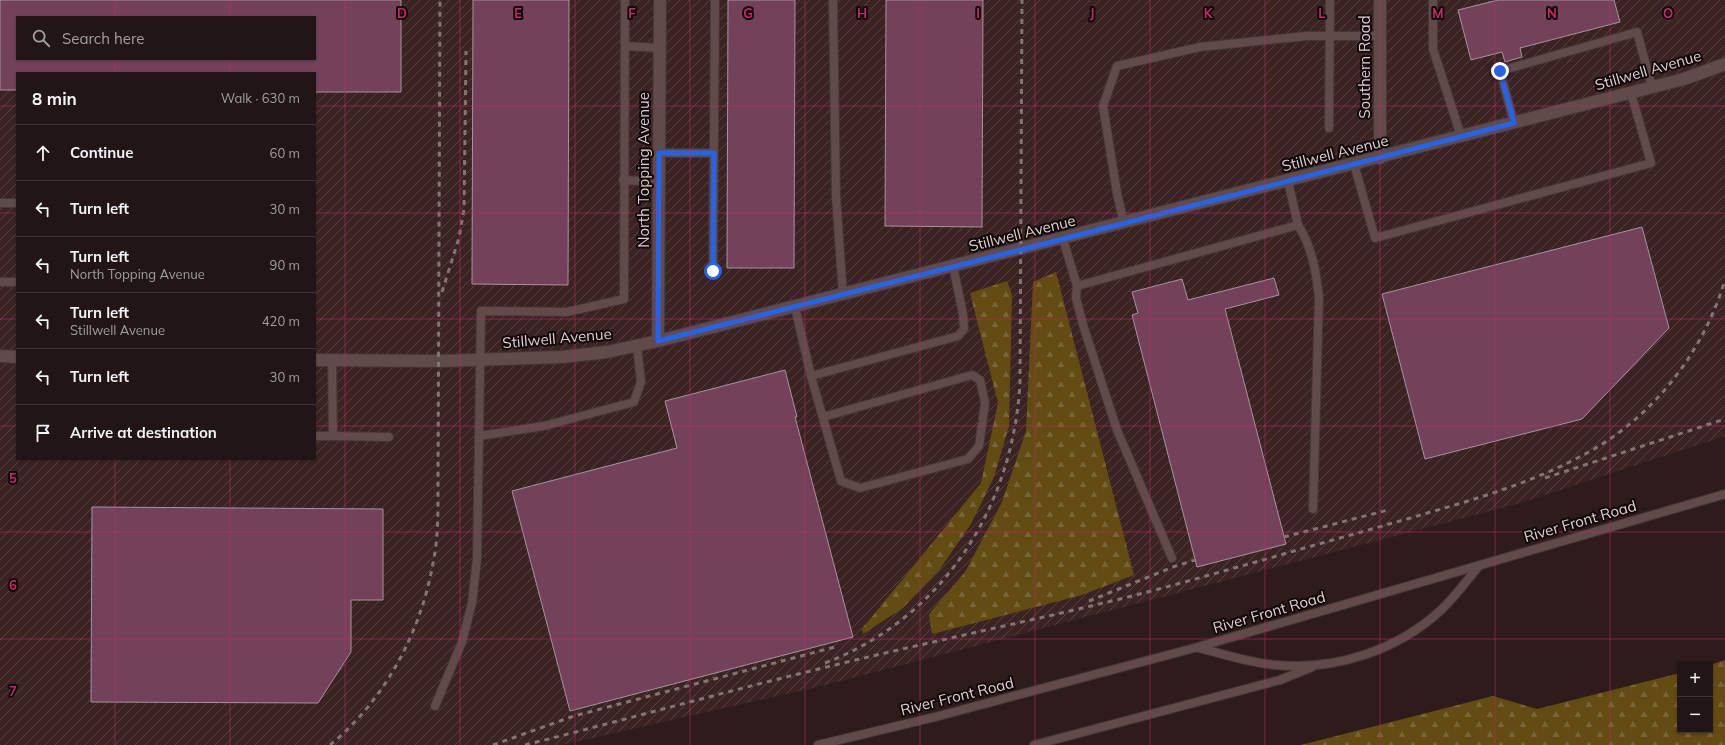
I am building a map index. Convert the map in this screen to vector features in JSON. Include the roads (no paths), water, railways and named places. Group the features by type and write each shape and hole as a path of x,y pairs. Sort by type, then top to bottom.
{"street":[{"name":"North Topping Avenue","path":"658,341 660,0"},
{"name":"Southern Road","path":"1380,0 1380,158"},
{"name":"Stillwell Avenue","path":"316,360 479,360 562,357 607,352 637,346 1124,224 1631,93 1684,79 1725,64"},
{"path":"0,356 16,357"}],"lane":[{"path":"435,706 462,642 472,603 477,559 479,360 481,311 567,312 624,299 623,180 625,0"},
{"path":"713,271 715,0"},
{"path":"832,0 836,196 843,295"},
{"path":"1329,128 1330,0"},
{"path":"1433,0 1433,49 1461,136"},
{"path":"1514,123 1500,71 1638,32 1652,87"},
{"path":"1124,224 1117,193 1103,106 1117,66 1200,47 1330,35 1380,36"},
{"path":"625,46 660,48"},
{"path":"1354,164 1375,238 1651,163 1631,93"},
{"path":"659,153 714,153"},
{"path":"623,180 659,182"},
{"path":"1288,181 1298,225 1307,240 1315,269 1319,297 1313,509"},
{"path":"0,203 16,203"},
{"path":"1077,286 1298,225"},
{"path":"1063,239 1077,286 1076,298 1084,328 1117,430 1172,558"},
{"path":"811,376 958,336 964,329 964,322 953,266"},
{"path":"0,282 16,282"},
{"path":"795,307 811,376 841,481 860,488 968,459 979,446 985,403 980,380 972,374 823,416"},
{"path":"479,436 544,426 634,402 642,382 637,346"},
{"path":"332,360 333,436"},
{"path":"316,436 389,437"},
{"name":"River Front Road","path":"818,745 934,717 1198,648 1725,494"},
{"path":"1034,745 1280,680 1317,666 1351,659 1384,648 1418,630 1442,609 1479,565"},
{"path":"1198,648 1276,665 1317,666"}],"railway":[{"path":"330,745 350,727 368,707 384,686 398,663 420,614 435,554 438,510 440,0"},
{"path":"825,663 867,643 904,618 937,587 964,553 986,514 1003,473 1014,429 1020,383 1022,0"},
{"path":"442,292 459,238 464,209 466,51"},
{"path":"525,745 796,675 1146,592 1445,508 1528,480 1587,453 1611,438 1654,402 1689,357 1703,333 1725,280"},
{"path":"1545,478 1725,419"},
{"path":"1284,537 1388,510"},
{"path":"1089,601 1173,567 1195,560"},
{"path":"493,745 574,716 835,647"}]}
